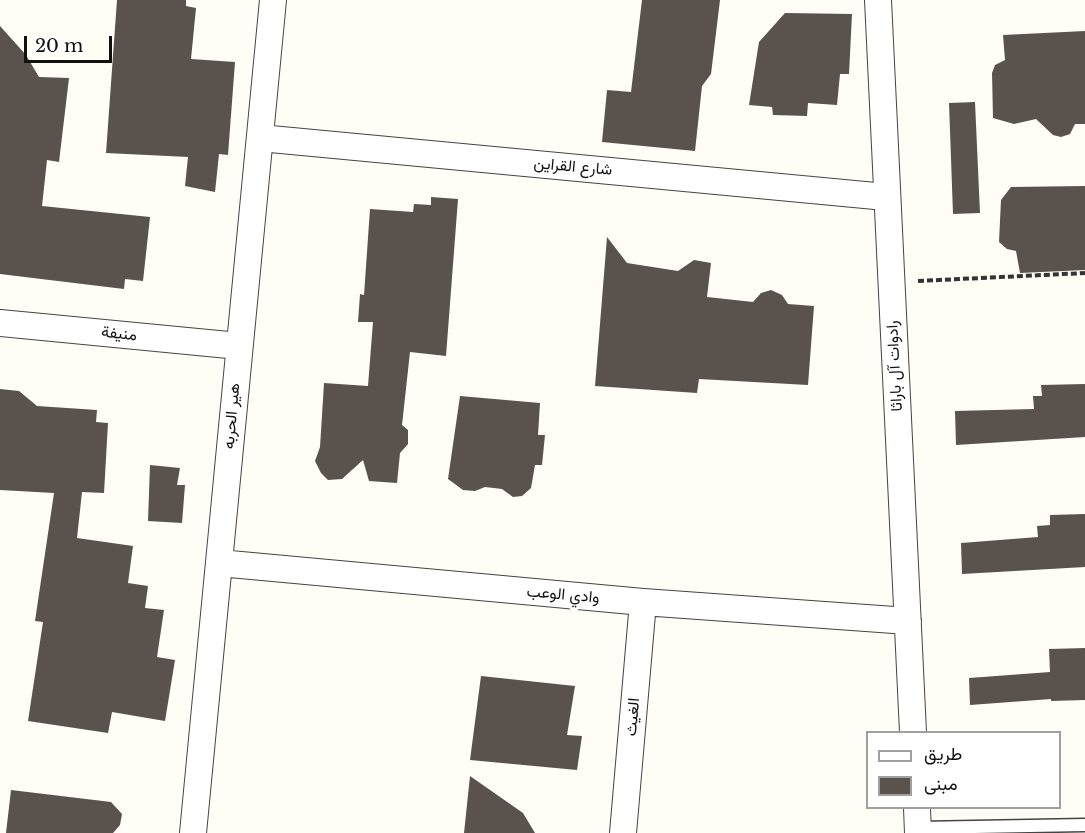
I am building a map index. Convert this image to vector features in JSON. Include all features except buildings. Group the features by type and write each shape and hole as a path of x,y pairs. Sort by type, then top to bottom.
{"street":[{"name":"هير الحربه","path":"193,833 273,0"},
{"name":"رادوات آل باراثا","path":"878,0 913,731"},
{"name":"شارع القراين","path":"260,138 886,197"},
{"name":"منيفة","path":"0,323 239,346"},
{"name":"وادي الوعب","path":"219,563 643,602 908,621"},
{"name":"الغيث","path":"623,833 643,602"}],"lane":[{"path":"917,823 1085,825"}],"path":[{"path":"891,283 1085,273"}]}
